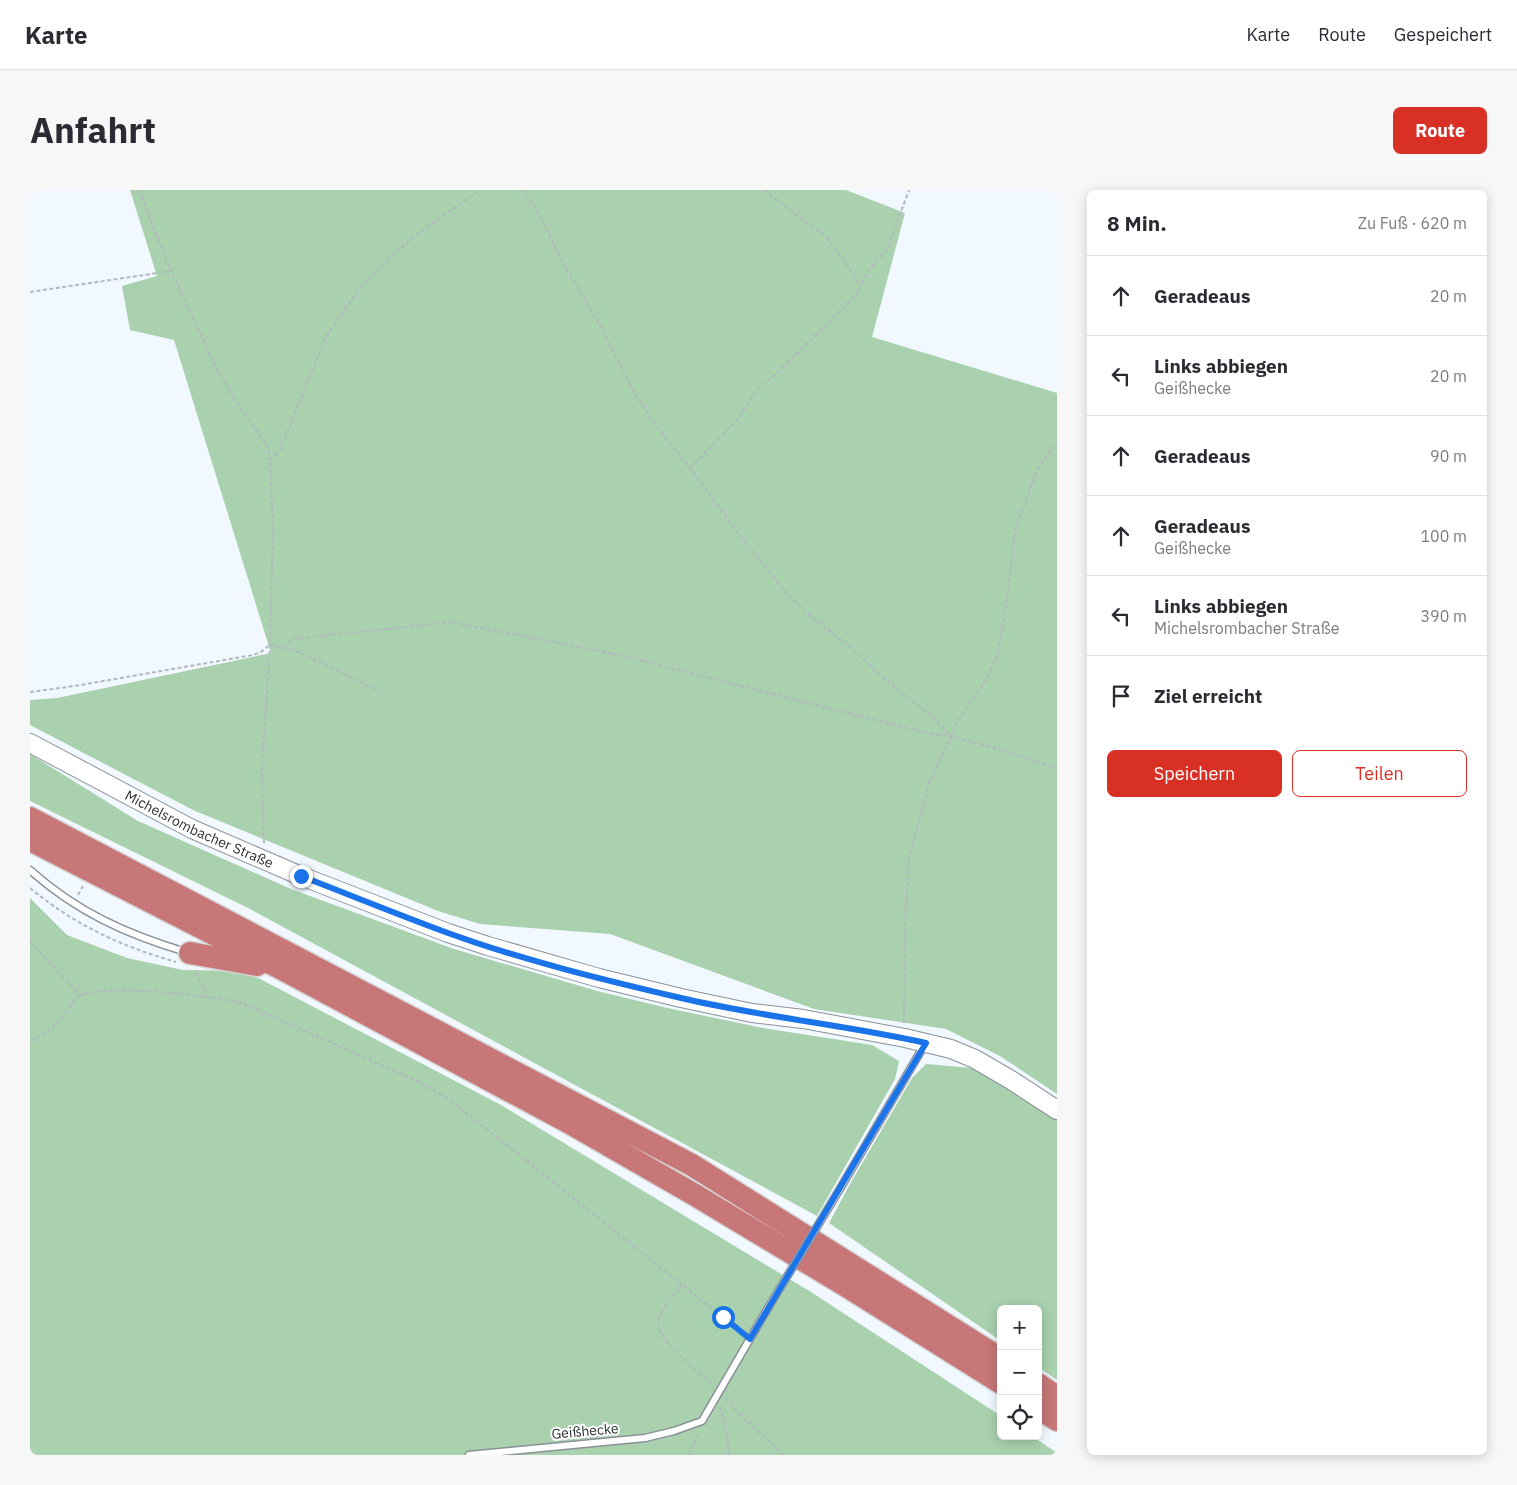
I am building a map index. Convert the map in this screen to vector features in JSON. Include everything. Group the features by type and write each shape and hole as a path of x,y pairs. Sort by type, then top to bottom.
{"highway":[{"path":"30,818 692,1165 997,1356"},
{"path":"30,840 284,970 568,1122 695,1195 897,1316 997,1380"},
{"path":"184,958 284,970"},
{"path":"1042,1387 1057,1396"},
{"path":"1042,1411 1057,1420"}],"main road":[{"name":"Michelsrombacher Straße","path":"30,743 192,828 301,876 448,933 600,978 682,998 752,1013 905,1038 951,1050 975,1059 1057,1110"}],"lane":[{"path":"30,870 60,895 96,918 184,958"},
{"path":"702,1421 926,1043"},
{"name":"Geißhecke","path":"468,1455 645,1438 674,1431 702,1421"}],"path":[{"path":"139,190 167,262 216,368 268,447 273,528 270,645 262,767 264,843"},
{"path":"270,460 280,450 326,337 358,290 391,256 480,190"},
{"path":"522,190 535,207 564,266 595,316 633,391 655,424 738,533 782,588 809,615 934,718 952,737"},
{"path":"764,190 826,237 846,262 860,287"},
{"path":"690,468 737,420 757,389 778,373 856,295 868,271 887,250 909,190"},
{"path":"30,292 171,271"},
{"path":"905,1038 905,926 909,859 929,782 962,716 982,686 996,659 1004,622 1015,531 1037,470 1057,442"},
{"path":"284,648 293,639 451,622 620,655 923,732 1001,749 1057,769"},
{"path":"30,692 253,655 270,645 299,652 381,692"},
{"path":"30,888 68,917 104,937 135,950 184,958"},
{"path":"30,942 81,996"},
{"path":"30,1041 45,1034 81,996 108,991 134,991 213,997 239,1002 406,1076 445,1096 750,1339"},
{"path":"682,1284 663,1309 658,1322 662,1334 675,1351 721,1391 739,1414 784,1455"},
{"path":"717,1398 728,1435 729,1455"},
{"path":"689,1455 702,1421"}],"green space":[{"path":"130,190 846,190 905,213 872,337 1057,393 1057,1094 1000,1056 946,1029 814,1009 610,934 480,924 438,911 193,810 30,725 30,700 57,698 271,653 174,340 130,330 122,286 157,276"},
{"path":"30,754 138,821 291,889 454,949 597,991 763,1028 872,1045 899,1061 895,1079 817,1216 250,909 30,801"},
{"path":"30,898 67,935 127,958 183,970 245,971 501,1105 811,1292 997,1413 997,1440 1038,1440 1057,1453 1057,1455 30,1455"},
{"path":"926,1064 973,1068 1057,1120 1057,1380 1042,1370 1042,1305 997,1305 997,1338 829,1223 912,1078"}],"route":[{"path":"301,876 448,933 600,978 752,1013 803,1020 926,1043 750,1339 723,1317"}]}
